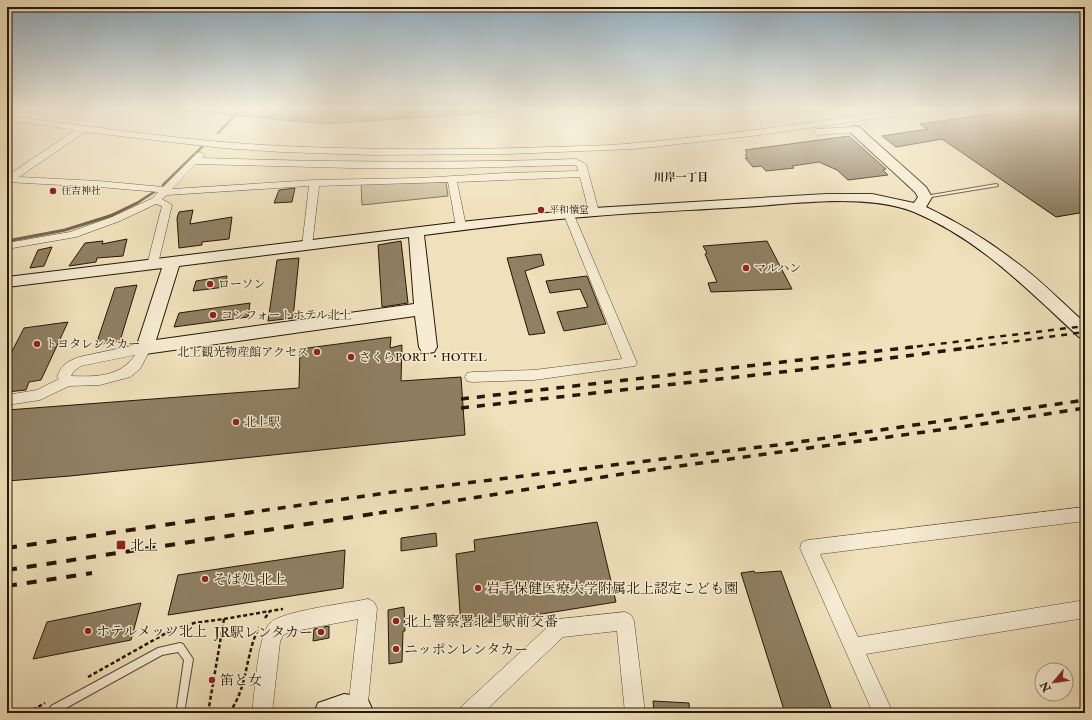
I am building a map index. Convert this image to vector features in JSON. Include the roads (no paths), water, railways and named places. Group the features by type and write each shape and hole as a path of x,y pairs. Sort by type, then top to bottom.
{"street":[{"path":"8,179 64,143"},
{"path":"198,143 281,149 373,152 523,150 634,146 665,143"},
{"path":"869,143 921,190 921,203"},
{"path":"8,179 99,184 165,190 211,144"},
{"path":"195,160 351,165 462,165 576,162 581,164 594,212"},
{"path":"7,246 78,233 116,219 156,200 164,192 314,183 452,180 583,174"},
{"path":"452,180 461,226"},
{"path":"308,246 314,183"},
{"path":"7,282 461,226 594,212 872,198 895,202 921,203 944,221 969,236 1009,264 1085,333"},
{"path":"153,265 167,205 156,200"},
{"path":"472,377 534,375 630,363 569,215"},
{"path":"416,232 428,347"},
{"path":"7,400 40,395 67,381 82,382 120,375 131,370 145,348 172,262"},
{"path":"67,381 64,377 70,365 145,348 423,309"},
{"path":"883,713 808,548 1085,514"},
{"path":"262,713 271,640 276,628 288,623 368,608 359,711 344,708 328,713"},
{"path":"853,647 1085,609"},
{"path":"470,713 559,628 625,621 635,713"}],"lane":[{"path":"921,203 996,185"},
{"path":"52,713 54,710 162,651 180,647 189,659 181,710 178,713"}],"waterway":[{"path":"163,185 202,147"},
{"path":"110,216 137,203 154,192"},
{"path":"7,241 65,230 110,216"}],"railway":[{"path":"905,348 1085,326"},
{"path":"966,348 1085,332"},
{"path":"461,399 913,347"},
{"path":"461,408 800,370 974,347"},
{"path":"253,512 393,492 785,444 1085,400"},
{"path":"379,513 622,474 982,424 1085,408"},
{"path":"7,548 253,512"},
{"path":"246,513 253,512"},
{"path":"7,570 385,512"},
{"path":"7,586 92,573"}],"place":[{"name":"住吉神社","path":"53,191"},
{"name":"平和懐堂","path":"541,210"},
{"name":"マルハン","path":"746,268"},
{"name":"ローソン","path":"210,284"},
{"name":"コンフォートホテル北上","path":"213,315"},
{"name":"トヨタレンタカー","path":"37,344"},
{"name":"北上観光物産館アクセス","path":"317,352"},
{"name":"さくらPORT・HOTEL","path":"351,357"},
{"name":"北上駅","path":"236,422"},
{"name":"北上","path":"121,545"},
{"name":"そば処 北上","path":"205,579"},
{"name":"岩手保健医療大学附属北上認定こども園","path":"478,588"},
{"name":"北上警察署北上駅前交番","path":"396,621"},
{"name":"ホテルメッツ北上","path":"88,631"},
{"name":"JR駅レンタカー","path":"321,632"},
{"name":"ニッポンレンタカー","path":"396,649"},
{"name":"笛と女","path":"212,680"}],"district":[{"name":"川岸一丁目","path":"681,177"}]}
